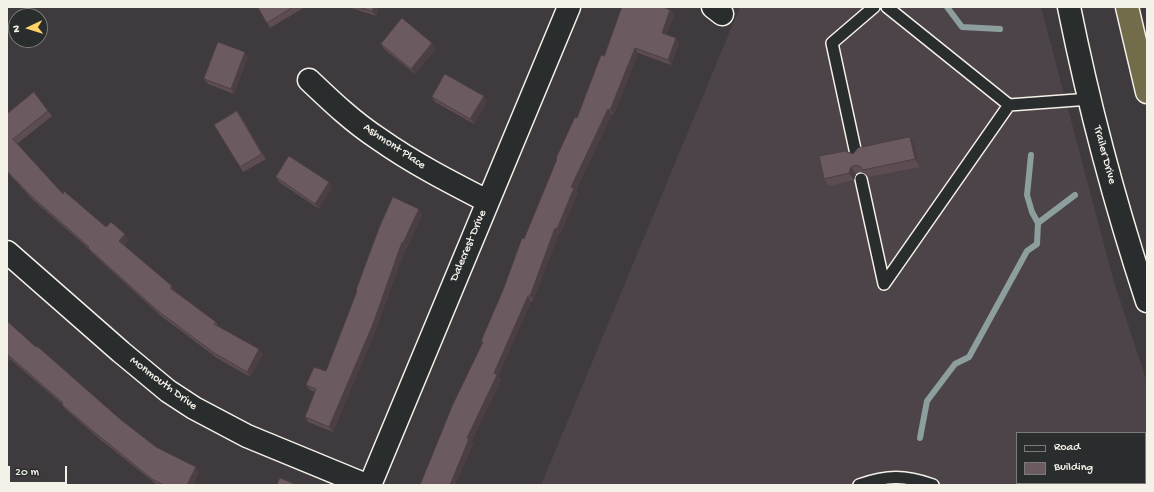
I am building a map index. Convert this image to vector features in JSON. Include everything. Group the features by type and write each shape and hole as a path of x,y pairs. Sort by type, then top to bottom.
{"highway":[{"path":"1127,7 1147,92"}],"street":[{"name":"Dalecrest Drive","path":"370,485 569,7"},
{"name":"Trailer Drive","path":"1069,7 1090,99 1125,234 1147,301"},
{"name":"Ashmont Place","path":"309,80 342,111 378,139 421,166 487,201"},
{"name":"Monmouth Drive","path":"7,252 121,352 168,391 194,408 247,436 366,485"}],"lane":[{"path":"856,154 832,43 874,7"},
{"path":"887,7 1009,105 1090,99"},
{"path":"861,179 884,284 1009,105"},
{"path":"859,485 878,478 912,478 933,485"}],"shaded area":[{"path":"740,7 1041,7 1114,282 1147,382 1147,485 541,485"}],"building":[{"path":"258,7 293,7 267,23"},
{"path":"359,7 374,7 372,11"},
{"path":"622,7 663,7 670,10 662,33 676,38 668,60 635,48 610,110 608,109 571,187 574,188 557,229 555,228 530,296 528,296 494,373 497,375 467,438 469,439 450,485 420,485 453,404 483,342 481,341 503,290 522,238 524,239 557,159 556,158 575,117 577,118 601,55 604,56"},
{"path":"402,18 432,43 411,69 381,44"},
{"path":"218,42 245,52 231,89 204,79"},
{"path":"445,74 484,96 470,119 432,97"},
{"path":"34,92 48,111 13,139 63,194 64,191 106,227 111,222 125,234 119,241 172,286 170,288 216,322 214,324 259,349 247,372 214,353 158,311 30,195 7,171 7,114"},
{"path":"237,111 262,154 240,167 214,125"},
{"path":"910,137 915,159 863,170 861,167 855,165 851,167 849,173 824,179 819,156 845,151 853,154 858,148"},
{"path":"289,156 329,182 315,204 276,177"},
{"path":"393,197 419,209 403,243 402,242 373,324 329,427 305,417 316,389 306,385 314,367 326,371 357,291 356,290 379,228"},
{"path":"7,321 120,419 156,447 196,467 187,485 164,485 152,479 62,405 63,403 7,354"},
{"path":"280,478 297,485 277,485"},
{"path":"1106,484 1106,485 1076,485"}],"waterway":[{"path":"947,7 962,27 1000,29"},
{"path":"920,438 927,401 955,364 969,357 1027,251 1037,244 1038,223 1032,212 1027,195 1031,155"},
{"path":"1038,223 1075,195"}]}
